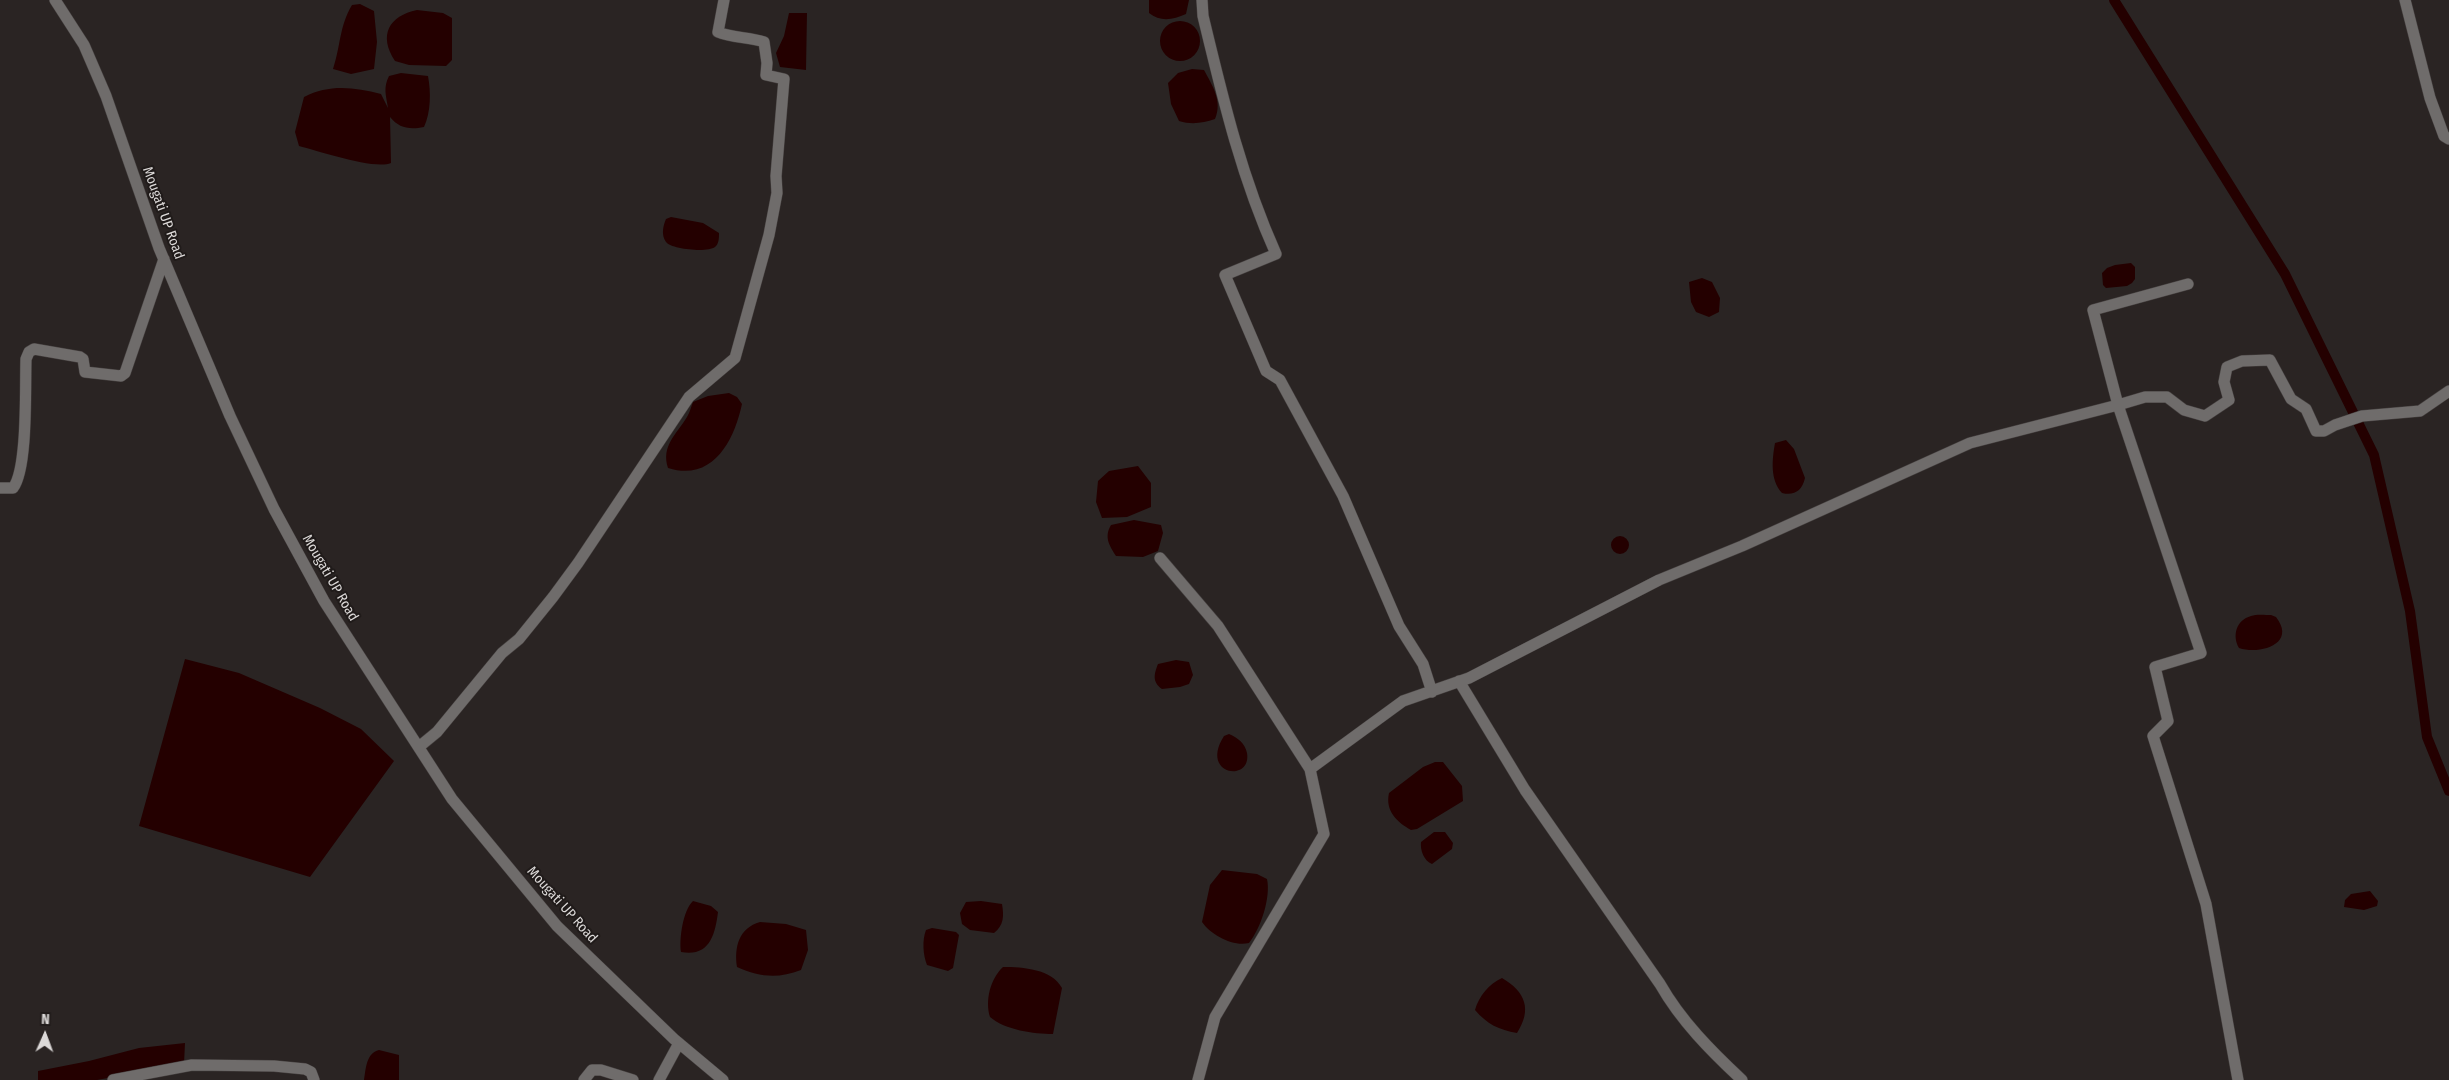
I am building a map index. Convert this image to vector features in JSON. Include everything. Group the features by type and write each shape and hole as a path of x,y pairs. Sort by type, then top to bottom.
{"street":[{"name":"Mougati UP Road","path":"55,0 84,45 164,259 230,416 274,508 324,601 420,746 452,799 557,926 679,1043 723,1080"},
{"path":"420,746 438,732 502,653 519,639 553,597 589,548 689,397 735,358 769,235 777,193 776,176 784,78 766,75 767,63 764,42 751,38 727,36 718,32 724,0"},
{"path":"1202,0 1203,16 1228,123 1258,214 1276,254 1225,275 1266,371 1280,380 1343,496 1399,626 1423,664 1432,692"},
{"path":"2405,0 2430,98 2444,136 2449,139"},
{"path":"0,488 13,488 19,481 23,440 26,359 28,352 34,348 80,357 84,370 89,374 121,376 124,373 164,259"},
{"path":"2188,284 2093,310 2118,404 2201,652 2155,668 2168,721 2153,736 2206,904 2238,1080"},
{"path":"1310,769 1403,701 1460,681 1659,580 1742,546 1970,443 2145,397 2167,397 2184,410 2205,416 2229,400 2224,382 2228,367 2242,361 2270,360 2291,399 2306,409 2316,431 2324,432 2334,425 2362,416 2420,411 2449,391"},
{"path":"1160,558 1218,626 1310,769 1324,834 1215,1017 1198,1080"},
{"path":"1460,681 1525,790 1660,984 1674,1008 1711,1051 1742,1080"},
{"path":"659,1080 679,1043"},
{"path":"113,1080 201,1065 274,1066 305,1069 310,1072 314,1080"},
{"path":"584,1080 592,1070 601,1070 633,1080"}],"shaded area":[{"path":"1149,0 1189,0 1186,14 1176,18 1162,19 1149,13"},
{"path":"360,4 374,11 377,42 374,69 351,74 333,69 342,29 348,13 352,5"},
{"path":"417,10 443,13 452,18 452,60 446,66 409,65 395,61 390,52 387,43 389,28 399,17"},
{"path":"789,13 807,13 806,70 780,67 776,53 784,36"},
{"path":"1180,21 1194,27 1200,41 1194,55 1180,61 1166,55 1160,41 1166,27"},
{"path":"1192,69 1204,70 1216,93 1218,106 1215,119 1197,123 1179,121 1171,104 1168,83 1178,73"},
{"path":"401,73 428,76 430,89 429,108 424,127 405,127 397,124 390,117 391,163 372,164 360,162 299,146 295,132 304,97 332,88 351,88 381,94 388,108 387,80 389,76"},
{"path":"671,217 703,223 719,233 717,244 711,249 697,250 675,247 669,244 664,239 663,230 666,219"},
{"path":"2131,263 2135,267 2135,279 2132,283 2127,286 2106,288 2103,285 2102,273 2107,268"},
{"path":"1702,278 1712,282 1720,298 1719,312 1709,317 1696,312 1691,302 1689,282"},
{"path":"729,393 737,397 742,404 733,432 719,455 709,464 697,469 684,471 668,468 666,453 668,447 687,417 693,402 708,396"},
{"path":"1786,440 1794,449 1805,478 1800,489 1790,494 1782,493 1778,488 1773,470 1775,443"},
{"path":"1138,466 1151,483 1151,507 1127,517 1102,518 1096,502 1098,481 1109,471"},
{"path":"1134,520 1161,525 1163,533 1158,551 1143,557 1116,556 1108,541 1111,525"},
{"path":"1616,536 1624,536 1629,541 1627,552 1616,554 1611,549 1611,541"},
{"path":"2253,615 2271,615 2276,617 2281,626 2282,634 2279,641 2257,650 2239,648 2236,634 2242,621"},
{"path":"185,659 239,673 320,708 361,729 394,761 310,877 139,826"},
{"path":"1176,660 1189,662 1193,675 1189,684 1162,689 1155,681 1158,664"},
{"path":"1229,734 1241,741 1247,753 1246,762 1242,768 1235,771 1228,770 1222,766 1218,759 1218,749 1224,736"},
{"path":"1435,762 1443,762 1462,786 1463,801 1417,829 1411,830 1393,815 1389,805 1389,793 1423,767"},
{"path":"1434,832 1445,832 1453,843 1452,849 1432,864 1423,855 1421,842"},
{"path":"1222,870 1257,874 1267,879 1268,894 1264,912 1249,943 1229,942 1211,931 1202,922 1210,885"},
{"path":"2370,891 2378,901 2377,906 2364,910 2344,907 2345,900 2351,894"},
{"path":"693,901 711,906 718,912 715,929 709,943 704,948 691,953 681,952 682,925"},
{"path":"981,901 1002,904 1003,920 1000,927 994,933 970,930 962,924 960,913 966,902"},
{"path":"760,922 786,924 806,930 808,950 801,970 784,975 769,976 737,967 736,952 740,939 747,929"},
{"path":"932,928 956,932 959,935 953,968 948,971 927,965 924,952 924,938 926,930"},
{"path":"1003,967 1036,970 1051,977 1062,988 1053,1034 1012,1028 990,1017 988,997 995,978"},
{"path":"1502,978 1517,989 1524,1002 1524,1017 1517,1033 1494,1026 1475,1010 1485,991"},
{"path":"185,1043 184,1064 97,1080 38,1080 38,1071 89,1061 139,1048"},
{"path":"379,1050 399,1055 399,1080 364,1080 366,1066 371,1054"}],"waterway":[{"path":"2114,0 2285,274 2374,455 2410,611 2427,737 2449,791"}]}
